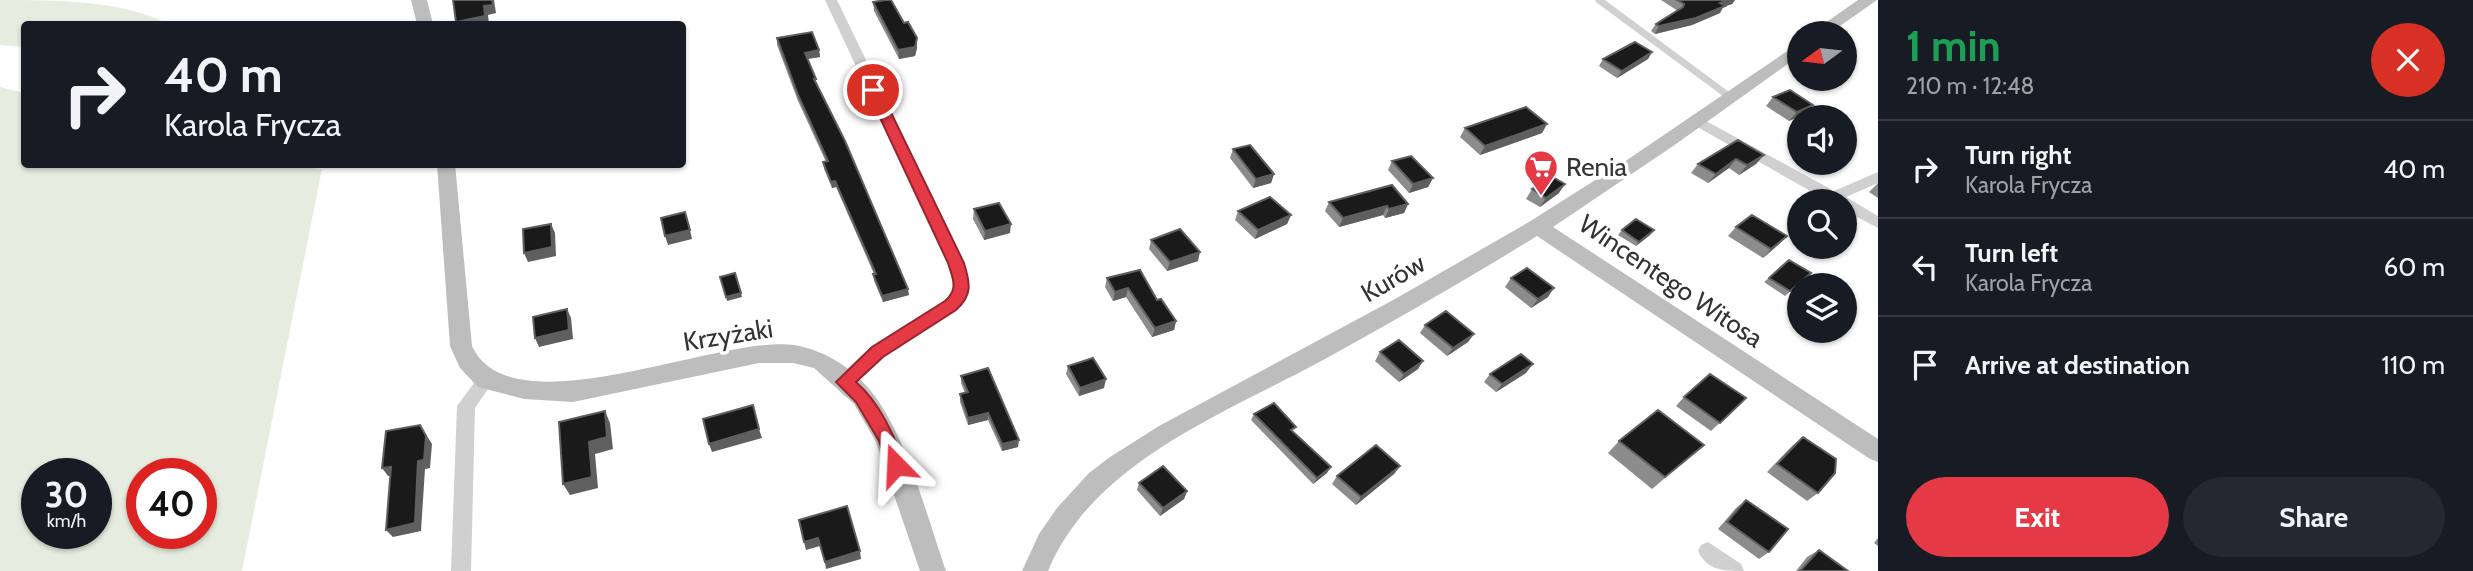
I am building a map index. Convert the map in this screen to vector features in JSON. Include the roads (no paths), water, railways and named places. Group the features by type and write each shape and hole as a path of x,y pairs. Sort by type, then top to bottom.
{"street":[{"path":"419,0 424,21"},
{"path":"831,0 956,263 963,287 959,299 877,352 844,382"},
{"path":"1837,21 1869,0"},
{"name":"Kurów","path":"1035,571 1053,534 1079,499 1113,469 1179,427 1351,334 1537,226 1697,121 1787,57"},
{"path":"1697,121 1820,189"},
{"path":"446,168 461,346 468,362 486,380 466,406 461,571"},
{"path":"1857,190 1878,177"},
{"path":"1857,210 1878,223"},
{"name":"Wincentego Witosa","path":"1537,226 1878,452"},
{"name":"Krzyżaki","path":"486,380 524,390 573,391 759,354 793,354 821,361 862,397 887,439 933,571"},
{"path":"1708,551 1734,571"}],"lane":[{"path":"1599,0 1730,97"}],"place":[{"name":"Renia","path":"1541,197"}]}
